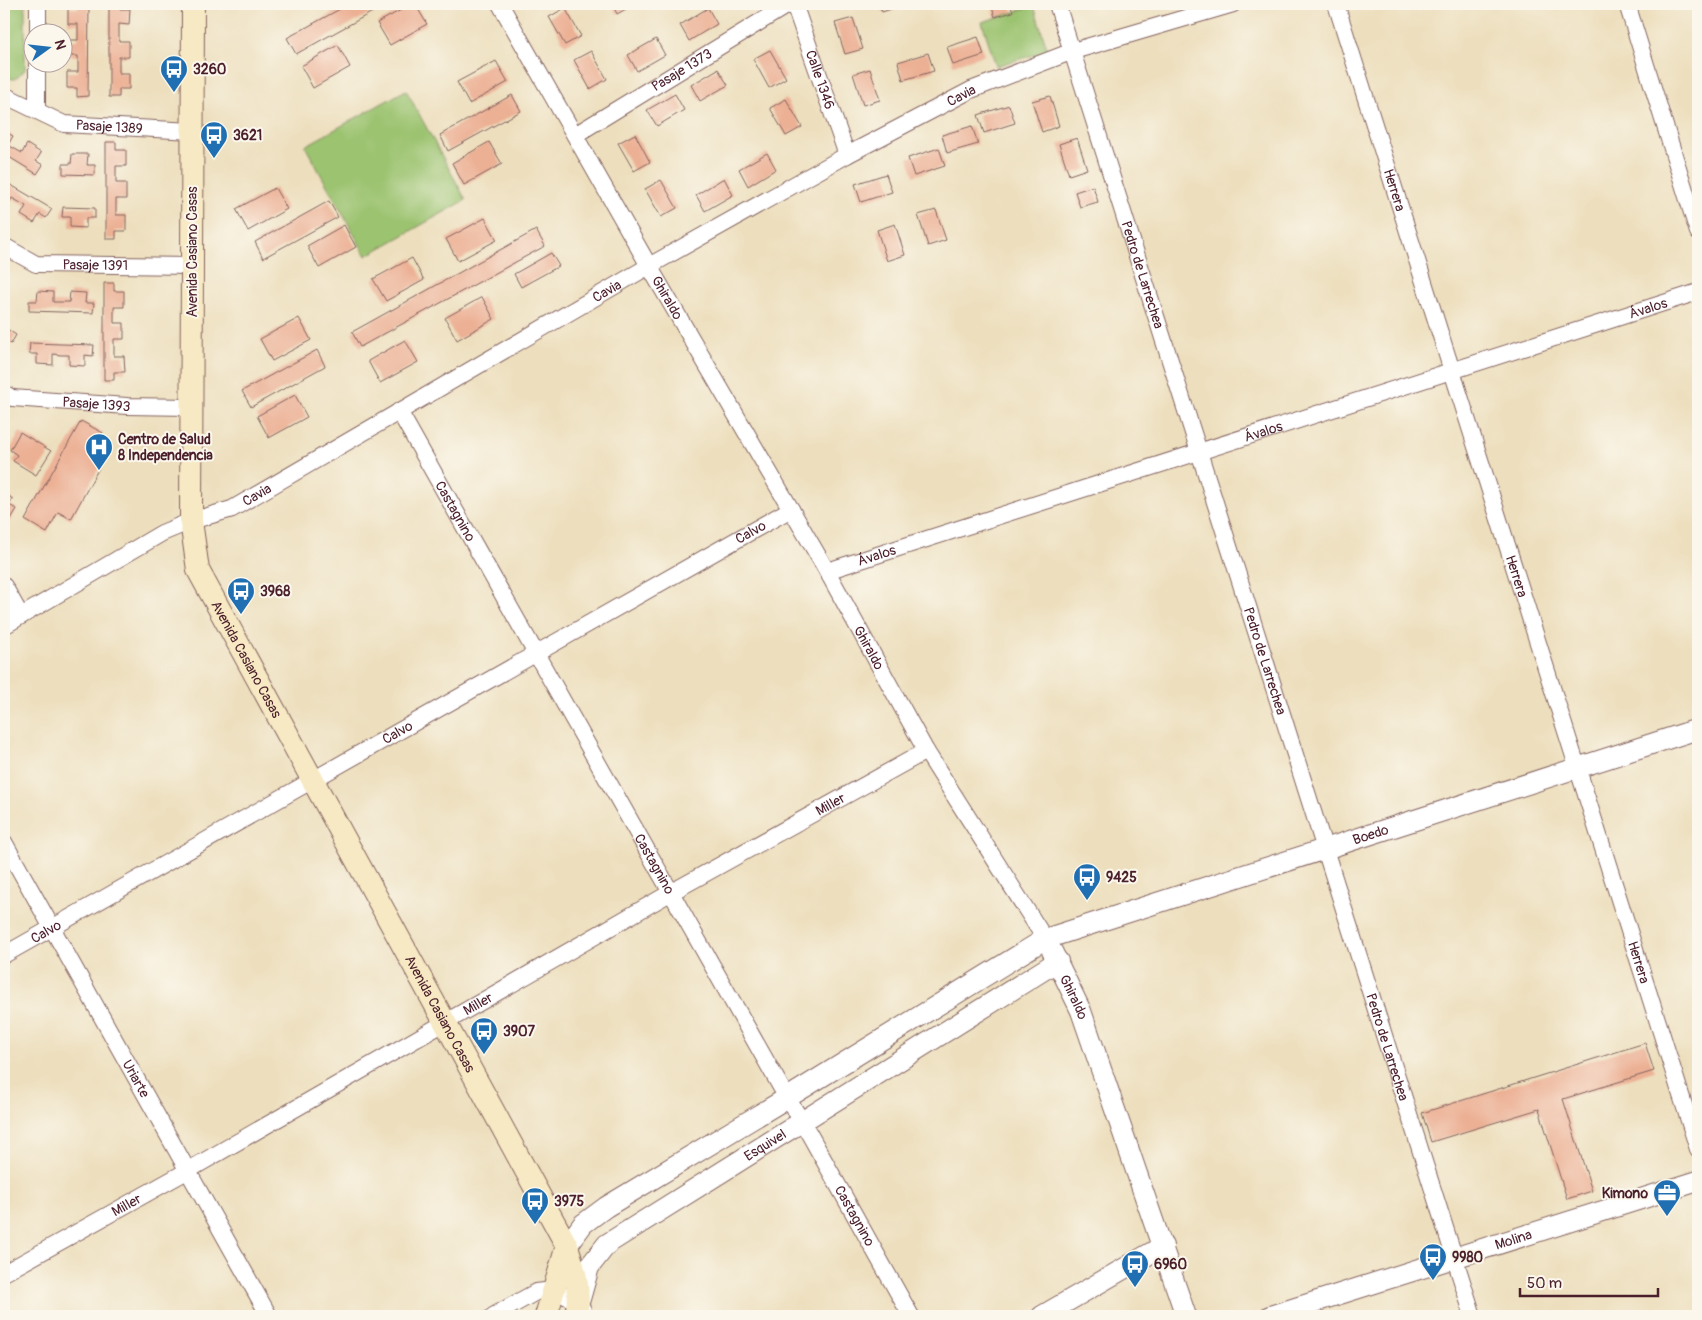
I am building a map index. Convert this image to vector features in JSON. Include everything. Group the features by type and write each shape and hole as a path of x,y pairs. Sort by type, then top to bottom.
{"main road":[{"name":"Avenida Casiano Casas","path":"193,4 190,521 198,570 567,1246 577,1277 580,1312"},
{"path":"546,1316 567,1246"}],"street":[{"path":"38,4 38,22"},
{"name":"Ghiraldo","path":"500,4 649,266 827,571 926,751 1058,961 1081,1010 1186,1316"},
{"name":"Pasaje 1373","path":"575,135 789,4"},
{"name":"Calle 1346","path":"794,4 846,155"},
{"name":"Pedro de Larrechea","path":"1058,4 1473,1316"},
{"name":"Cavia","path":"4,626 162,533 190,521 232,509 649,266 846,155 971,90 1073,51 1233,4"},
{"name":"Herrera","path":"1336,4 1698,1149"},
{"path":"1627,4 1698,232"},
{"path":"37,72 37,111"},
{"name":"Pasaje 1389","path":"4,95 64,124 192,131"},
{"name":"Pasaje 1391","path":"4,246 36,264 192,266"},
{"name":"Ávalos","path":"827,571 1698,292"},
{"name":"Pasaje 1393","path":"4,393 12,398 127,406 191,407"},
{"name":"Castagnino","path":"399,411 670,893 802,1121 910,1316"},
{"name":"Calvo","path":"4,955 791,509"},
{"path":"4,586 21,616"},
{"name":"Boedo","path":"1045,939 1698,729"},
{"name":"Miller","path":"4,1273 188,1171 670,893 926,751"},
{"name":"Uriarte","path":"4,842 268,1316"},
{"name":"Esquivel","path":"567,1246 583,1224 606,1207 1045,939"},
{"name":"Esquivel","path":"580,1312 589,1267 607,1244 1058,961"},
{"name":"Molina","path":"1270,1316 1698,1181"},
{"path":"1042,1316 1163,1246"},
{"path":"493,1316 536,1292 554,1290 580,1312"}],"green space":[{"path":"4,4 25,4 25,22 22,22 23,72 15,79 4,78"},
{"path":"1034,6 1048,51 996,66 982,22"},
{"path":"406,90 466,200 366,256 305,146"}],"building":[{"path":"78,4 89,4 88,96 77,97 77,88 67,88 67,72 78,72 78,56 72,56 72,40 78,40 78,24 68,22 68,8 78,8"},
{"path":"109,4 119,4 119,9 130,9 129,25 119,24 119,41 129,41 129,57 119,57 119,73 129,73 129,89 119,89 119,97 109,97"},
{"path":"349,4 387,4 296,54 287,38"},
{"path":"415,4 427,24 390,45 377,23"},
{"path":"612,4 635,4 617,14"},
{"path":"879,4 907,4 882,12"},
{"path":"991,4 1010,4 1013,12 995,17"},
{"path":"565,8 581,36 565,45 549,17"},
{"path":"708,8 717,24 689,41 680,25"},
{"path":"853,18 863,49 845,54 835,23"},
{"path":"978,37 984,55 953,65 947,47"},
{"path":"656,39 665,55 637,71 628,55"},
{"path":"338,45 350,67 313,88 301,66"},
{"path":"770,50 786,78 769,88 753,59"},
{"path":"591,51 607,79 590,89 574,60"},
{"path":"928,53 934,71 903,80 898,62"},
{"path":"496,61 508,82 469,104 457,82"},
{"path":"718,69 728,85 700,101 691,85"},
{"path":"870,69 880,100 863,105 853,74"},
{"path":"675,94 684,110 657,126 647,110"},
{"path":"512,95 521,111 448,151 440,135"},
{"path":"1050,96 1059,126 1042,132 1032,101"},
{"path":"786,99 802,127 786,136 770,108"},
{"path":"1009,105 1015,123 984,133 978,115"},
{"path":"972,126 978,144 947,153 942,135"},
{"path":"4,131 13,136 8,145 22,153 27,144 41,153 36,161 43,165 37,174 4,154"},
{"path":"635,134 650,162 634,171 618,143"},
{"path":"1077,138 1087,169 1069,175 1059,144"},
{"path":"106,142 116,142 116,150 126,150 126,166 116,166 116,183 126,183 126,199 116,199 116,215 126,215 126,231 116,231 116,239 106,239"},
{"path":"489,142 502,164 464,185 452,163"},
{"path":"939,148 945,166 914,176 908,158"},
{"path":"767,153 776,169 748,186 739,169"},
{"path":"72,154 88,154 87,165 95,165 95,175 63,174 63,164 71,164"},
{"path":"886,174 892,192 861,202 855,184"},
{"path":"724,178 733,195 705,211 696,195"},
{"path":"661,180 677,208 661,217 645,189"},
{"path":"4,181 52,209 46,218 40,214 34,223 21,215 26,206 12,198 7,207 4,205"},
{"path":"1093,186 1098,202 1080,207 1075,192"},
{"path":"275,188 287,209 248,231 236,209"},
{"path":"329,201 338,217 263,258 255,242"},
{"path":"63,207 95,208 95,218 86,218 86,228 70,227 70,217 62,217"},
{"path":"936,210 946,240 928,246 918,215"},
{"path":"485,218 497,240 458,261 446,239"},
{"path":"895,224 905,255 887,261 877,230"},
{"path":"344,225 356,247 319,268 307,246"},
{"path":"536,230 545,246 360,347 352,332"},
{"path":"551,253 559,266 521,287 514,274"},
{"path":"412,258 424,280 386,301 373,279"},
{"path":"104,283 114,283 114,291 124,291 124,307 114,307 114,323 124,323 124,339 114,339 114,356 124,356 125,372 114,372 114,380 104,380"},
{"path":"38,291 53,292 53,302 69,302 70,292 86,293 85,303 94,303 93,313 29,311 29,301 37,301"},
{"path":"482,297 494,319 457,340 445,318"},
{"path":"299,318 311,340 272,361 260,339"},
{"path":"4,327 16,335 11,344 4,339"},
{"path":"405,340 418,362 380,383 368,361"},
{"path":"30,343 94,345 93,356 85,355 85,366 69,365 69,355 53,354 53,365 37,364 37,354 29,354"},
{"path":"317,350 325,366 251,407 242,391"},
{"path":"295,395 307,417 269,438 257,416"},
{"path":"81,421 103,433 94,448 106,455 71,519 58,512 47,533 25,520"},
{"path":"20,432 51,451 36,475 13,461 17,455 10,450"},
{"path":"4,493 13,499 9,505 17,509 6,527 4,525"},
{"path":"1645,1043 1654,1071 1563,1099 1592,1191 1567,1199 1539,1109 1431,1142 1422,1113"}],"place":[{"name":"3260","path":"174,93"},
{"name":"3621","path":"214,159"},
{"name":"Centro de Salud 8 Independencia","path":"99,471"},
{"name":"3968","path":"241,615"},
{"name":"9425","path":"1087,901"},
{"name":"3907","path":"484,1055"},
{"name":"Kimono","path":"1667,1217"},
{"name":"3975","path":"535,1225"},
{"name":"9980","path":"1433,1281"},
{"name":"6960","path":"1135,1288"}]}
